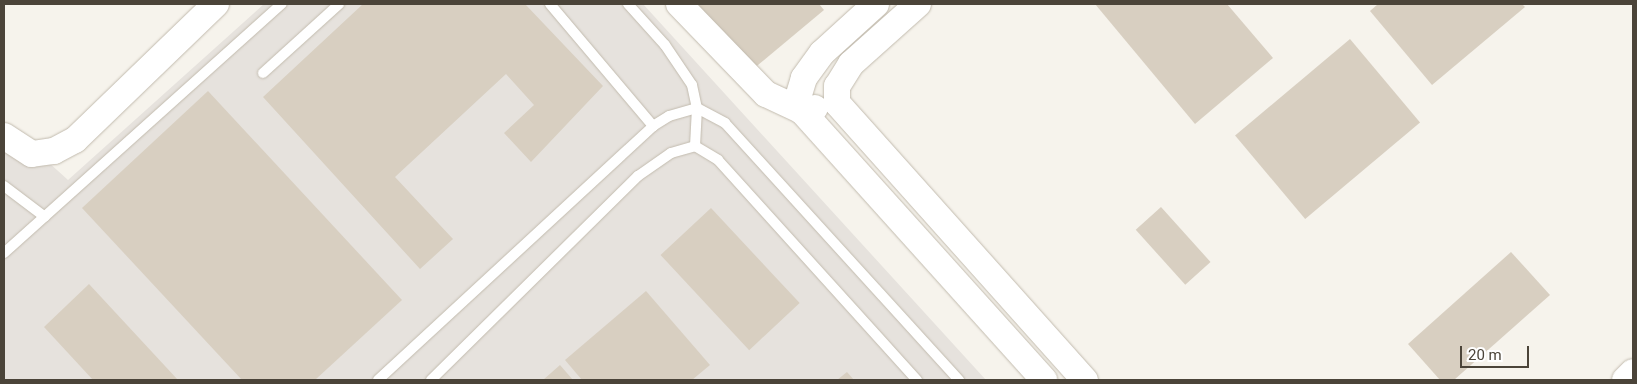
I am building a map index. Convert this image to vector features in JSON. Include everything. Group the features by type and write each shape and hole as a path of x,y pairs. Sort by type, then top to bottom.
{"street":[{"path":"4,136 32,154 54,151 75,140 216,4"},
{"path":"679,4 766,94 802,111 1044,380"},
{"path":"802,111 798,98 804,78 822,53 876,4"},
{"path":"918,4 851,64 837,86 837,103 1079,378"},
{"path":"802,111 837,103"},
{"path":"1625,380 1633,372"}],"lane":[{"path":"4,253 282,4"},
{"path":"263,73 339,4"},
{"path":"550,4 653,126"},
{"path":"628,4 684,69 696,108 695,146"},
{"path":"378,380 653,126 669,116 696,108 725,123 959,380"},
{"path":"431,380 638,176 671,153 695,146 718,160 917,380"},
{"path":"4,186 45,217"}],"shaded area":[{"path":"264,4 643,4 986,380 4,380 4,122 68,180"}],"building":[{"path":"363,4 525,4 603,86 531,162 504,133 534,105 506,74 395,177 453,239 420,269 263,97"},
{"path":"697,4 819,4 824,10 752,70"},
{"path":"1095,4 1227,4 1273,58 1195,124"},
{"path":"1378,4 1522,4 1525,7 1432,85 1370,11"},
{"path":"1350,39 1420,122 1305,219 1235,135"},
{"path":"208,91 402,300 315,380 242,380 82,208"},
{"path":"1161,207 1211,262 1185,285 1136,230"},
{"path":"711,208 800,303 749,350 661,255"},
{"path":"1511,252 1550,295 1454,380 1440,380 1408,344"},
{"path":"89,284 178,380 93,380 44,327"},
{"path":"646,291 710,365 692,380 582,380 565,360"},
{"path":"560,365 573,380 543,380"},
{"path":"847,372 854,380 837,380"}]}
